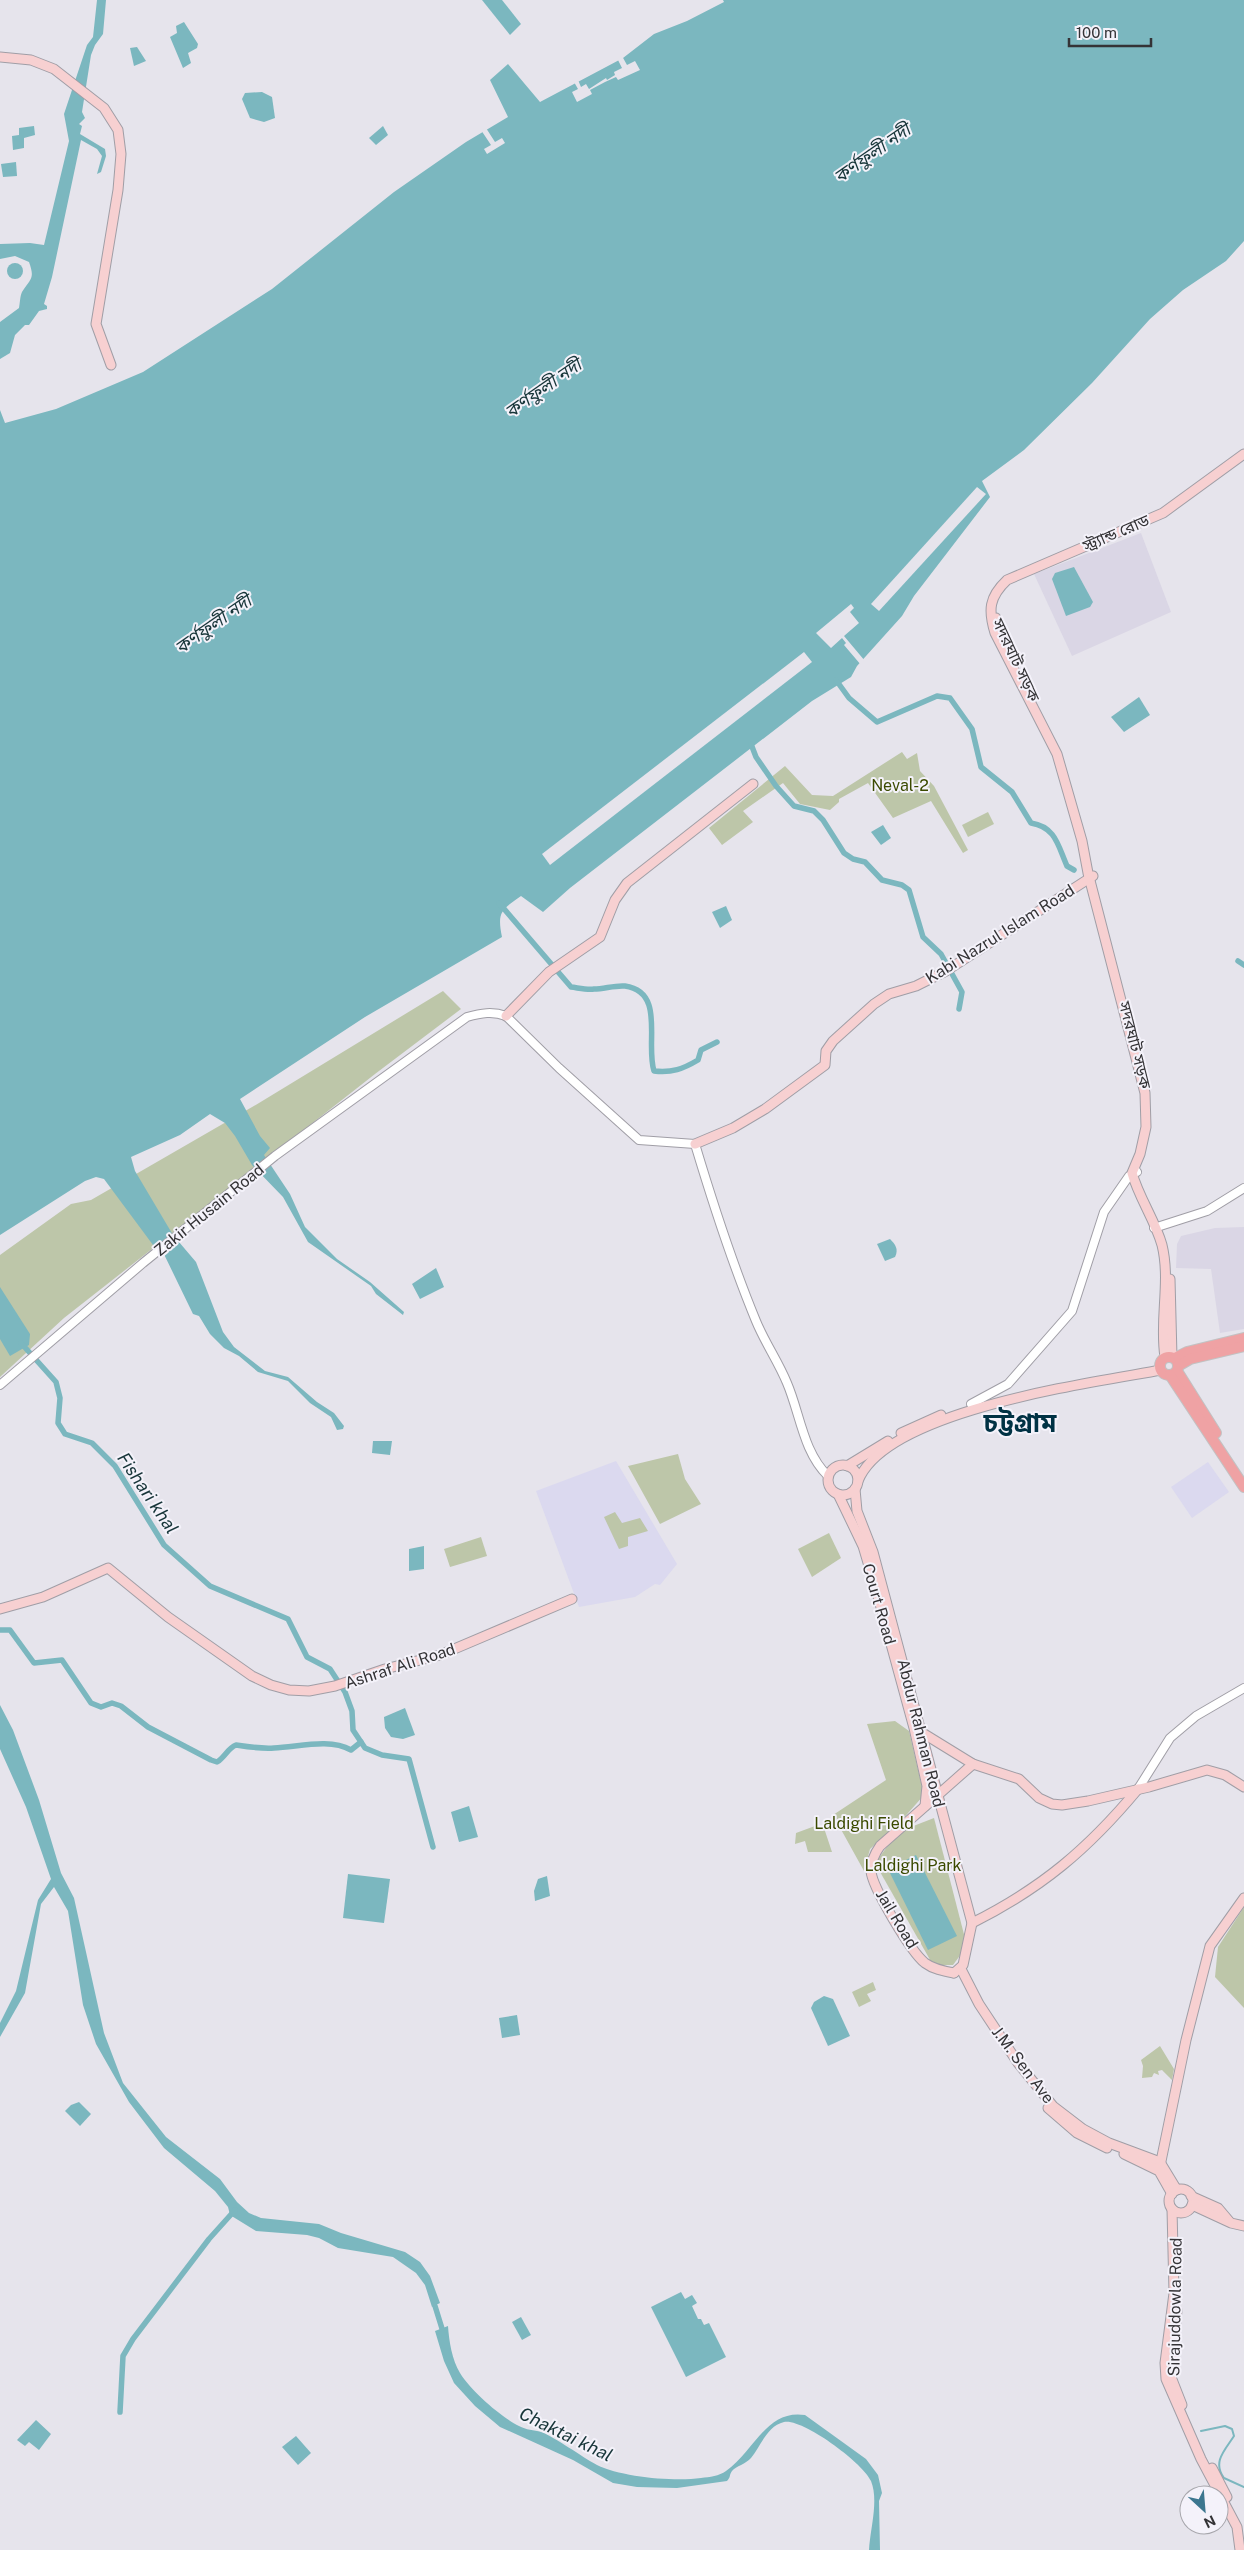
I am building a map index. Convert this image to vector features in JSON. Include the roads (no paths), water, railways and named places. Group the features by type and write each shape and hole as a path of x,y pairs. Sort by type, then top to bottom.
{"main road":[{"path":"0,57 40,62 54,69 104,108 118,130 121,154 116,207 101,282 96,324 111,365"},
{"name":"স্ট্র্যান্ড রোড","path":"991,606 995,591 1007,580 1163,513 1244,454"},
{"name":"সদরঘাট সড়ক","path":"991,606 991,620 996,633 1057,754 1082,841 1145,1093 1146,1127 1135,1173"},
{"path":"506,1016 549,972 600,937 615,900 627,883 753,784"},
{"name":"Kabi Nazrul Islam Road","path":"695,1144 733,1128 765,1109 825,1066 826,1051 833,1041 874,1004 889,994 916,986 948,969 1091,877"},
{"path":"1135,1173 1156,1227 1164,1258 1162,1330 1170,1365 1244,1487"},
{"path":"847,1466 900,1433 971,1404 1043,1387 1170,1365 1186,1352 1244,1338"},
{"path":"856,1485 854,1470 847,1466 838,1466 828,1476 830,1489 838,1494 850,1493 856,1485 866,1464 893,1444 934,1424 967,1412 1033,1394 1170,1365 1244,1346"},
{"path":"1170,1365 1244,1475"},
{"name":"Abdur Rahman Road","path":"856,1485 855,1505 873,1552 936,1796 972,1923 969,1943 957,1971"},
{"name":"Court Road","path":"838,1494 863,1546 877,1593 920,1757 928,1794 925,1806"},
{"name":"Ashraf Ali Road","path":"0,1609 43,1597 108,1568 168,1617 252,1676 289,1690 309,1691 347,1683 385,1669 440,1655 572,1599"},
{"path":"921,1732 973,1764 1010,1775 1046,1802 1052,1804 1070,1804 1138,1789 1207,1770 1226,1775 1244,1787"},
{"name":"Jail Road","path":"957,1971 939,1970 922,1960 885,1906 871,1872 875,1852 880,1846 973,1764"},
{"path":"972,1923 1013,1901 1082,1851 1138,1789"},
{"path":"1175,2192 1159,2166 1186,2040 1210,1946 1244,1898"},
{"name":"J.M. Sen Ave","path":"957,1971 1018,2063 1054,2106 1082,2129 1159,2166"},
{"path":"1191,2200 1184,2213 1174,2211 1169,2200 1175,2192 1187,2191 1191,2200 1218,2208 1231,2223 1244,2226"},
{"name":"Sirajuddowla Road","path":"1174,2211 1179,2253 1177,2322 1171,2377 1210,2466 1234,2509 1244,2536"},
{"name":"Sirajuddowla Road","path":"1174,2211 1174,2293 1165,2363 1166,2379 1201,2459 1237,2527 1240,2550"}],"street":[{"name":"Zakir Husain Road","path":"0,1385 143,1263 275,1156 467,1017 483,1012 499,1013 506,1016"},
{"path":"506,1016 565,1074 639,1140 695,1144 711,1198 756,1322 782,1371 810,1451 820,1468 828,1476"},
{"path":"971,1404 999,1390 1028,1362 1072,1311 1104,1212 1135,1173"},
{"path":"1156,1227 1207,1211 1244,1188"},
{"path":"1138,1789 1170,1738 1196,1716 1244,1688"}],"water":[{"path":"97,0 106,0 103,34 91,55 82,112 85,118 79,124 82,126 80,134 105,149 106,156 101,172 97,174 102,156 97,149 81,140 52,277 44,304 47,306 47,309 39,311 29,325 25,325 15,335 10,353 0,359 0,322 19,308 21,294 30,281 32,272 29,262 15,256 0,259 0,244 30,243 44,245 69,141 64,114 87,45 93,37"},
{"path":"482,0 502,0 521,24 510,35"},
{"name":"কর্ণফুলী নদী","path":"723,0 1244,0 1244,241 1226,261 1183,290 1150,319 1092,383 1024,450 982,481 990,497 914,596 902,616 857,666 851,677 812,701 570,888 543,912 521,896 502,912 500,922 502,937 365,1017 240,1099 260,1136 270,1148 264,1155 290,1194 305,1227 337,1259 370,1282 404,1312 403,1315 376,1294 371,1286 308,1242 283,1197 252,1165 225,1123 210,1114 180,1135 131,1157 135,1171 173,1235 196,1262 223,1332 234,1347 265,1371 288,1377 317,1402 334,1413 344,1426 343,1429 337,1430 331,1417 310,1403 288,1381 258,1372 239,1356 224,1348 210,1334 199,1316 193,1314 160,1246 153,1245 104,1179 96,1177 85,1181 0,1235 0,410 5,423 56,409 143,372 272,289 394,192 466,142 508,117 490,80 508,64 540,102 623,58 654,34 687,21 724,2"},
{"path":"184,22 198,44 197,48 188,53 191,63 183,68 170,37 177,33 176,26"},
{"path":"137,47 146,61 134,66 130,48"},
{"path":"262,92 272,97 275,118 264,122 250,118 242,99 245,93"},
{"path":"34,126 35,135 24,138 24,148 13,150 12,136 19,135 19,128"},
{"path":"383,126 388,135 376,145 369,138"},
{"path":"16,162 17,176 3,177 1,164"},
{"path":"12,263 18,263 23,268 21,277 12,279 7,274 7,268"},
{"path":"1074,567 1093,602 1090,607 1066,616 1052,579 1055,573"},
{"path":"1139,697 1150,715 1124,732 1111,717"},
{"path":"883,825 891,838 881,845 871,832"},
{"path":"726,906 732,920 720,928 712,912"},
{"path":"890,1239 897,1252 895,1257 885,1261 877,1244"},
{"path":"436,1268 444,1287 420,1299 412,1284"},
{"path":"0,1287 30,1334 29,1345 10,1356 0,1339"},
{"path":"373,1441 392,1441 390,1455 372,1453"},
{"path":"424,1546 424,1569 409,1571 409,1549"},
{"path":"0,1705 13,1730 39,1800 61,1873 74,1898 104,2033 123,2083 166,2137 220,2179 237,2202 249,2213 261,2218 319,2224 341,2233 405,2252 420,2262 430,2276 440,2303 432,2307 425,2285 416,2273 393,2257 338,2248 319,2238 307,2235 256,2231 230,2215 228,2207 215,2191 164,2148 129,2102 96,2044 83,2005 68,1911 54,1887 41,1904 25,1993 0,2037 0,2023 16,1991 38,1900 51,1879 26,1807 0,1749"},
{"path":"405,1708 415,1735 403,1739 391,1737 385,1728 384,1717"},
{"path":"469,1806 478,1837 459,1842 451,1812"},
{"path":"916,1855 957,1936 928,1950 888,1869"},
{"path":"348,1874 390,1879 384,1923 343,1918"},
{"path":"547,1876 550,1896 535,1901 534,1891 538,1879"},
{"path":"824,1996 833,1999 850,2036 828,2046 811,2008 814,2002"},
{"path":"517,2015 520,2035 502,2038 499,2018"},
{"path":"79,2102 91,2114 80,2126 65,2111 71,2105"},
{"path":"681,2292 685,2299 692,2295 697,2303 692,2306 698,2319 701,2319 704,2325 709,2323 726,2357 686,2377 651,2307"},
{"path":"521,2317 531,2335 522,2340 512,2322"},
{"path":"448,2326 451,2350 457,2368 471,2388 487,2403 519,2426 541,2432 597,2465 620,2473 677,2479 711,2477 726,2471 736,2463 770,2425 792,2415 805,2415 866,2459 878,2475 882,2493 879,2501 880,2550 869,2550 874,2506 871,2481 866,2473 845,2454 805,2427 784,2422 778,2424 765,2437 751,2458 731,2472 727,2481 677,2488 637,2487 613,2483 573,2460 500,2427 475,2406 454,2383 444,2361 435,2331"},
{"path":"36,2420 51,2434 39,2450 29,2442 25,2446 17,2440"},
{"path":"296,2436 311,2453 298,2465 282,2447"}],"waterway":[{"path":"836,680 849,698 877,722 937,696 950,698 972,729 981,767 1012,792 1031,823 1039,825 1051,833 1067,866 1074,870"},
{"path":"751,744 756,757 776,786 794,806 814,811 823,820 844,853 853,859 865,862 882,880 902,885 909,890 923,937 941,954 962,992 959,1009"},
{"path":"499,903 571,987 591,989 625,986 638,990 646,998 650,1008 654,1071 672,1071 687,1066 698,1060 701,1050 717,1042"},
{"path":"1238,961 1244,965"},
{"name":"Fishari khal","path":"21,1343 56,1382 60,1398 58,1423 65,1434 92,1443 115,1466 164,1545 210,1586 288,1619 307,1657 330,1669 345,1692 352,1711 353,1730 365,1748 382,1755 409,1759 433,1847"},
{"path":"0,1630 10,1630 34,1663 62,1660 91,1703 101,1707 112,1703 121,1706 148,1727 217,1762 236,1745 269,1748 333,1744 351,1750 361,1742"},
{"path":"120,2412 123,2356 133,2339 209,2239 235,2210"},
{"name":"Chaktai khal","path":"435,2306 444,2335"},
{"path":"1201,2431 1225,2426 1232,2429 1234,2436 1221,2456 1219,2467 1224,2478 1244,2487"}],"district":[{"name":"চট্টগ্রাম","path":"1020,1422"}],"park label":[{"name":"Neval-2","path":"900,785"},
{"name":"Laldighi Field","path":"864,1823"},
{"name":"Laldighi Park","path":"913,1865"}]}
